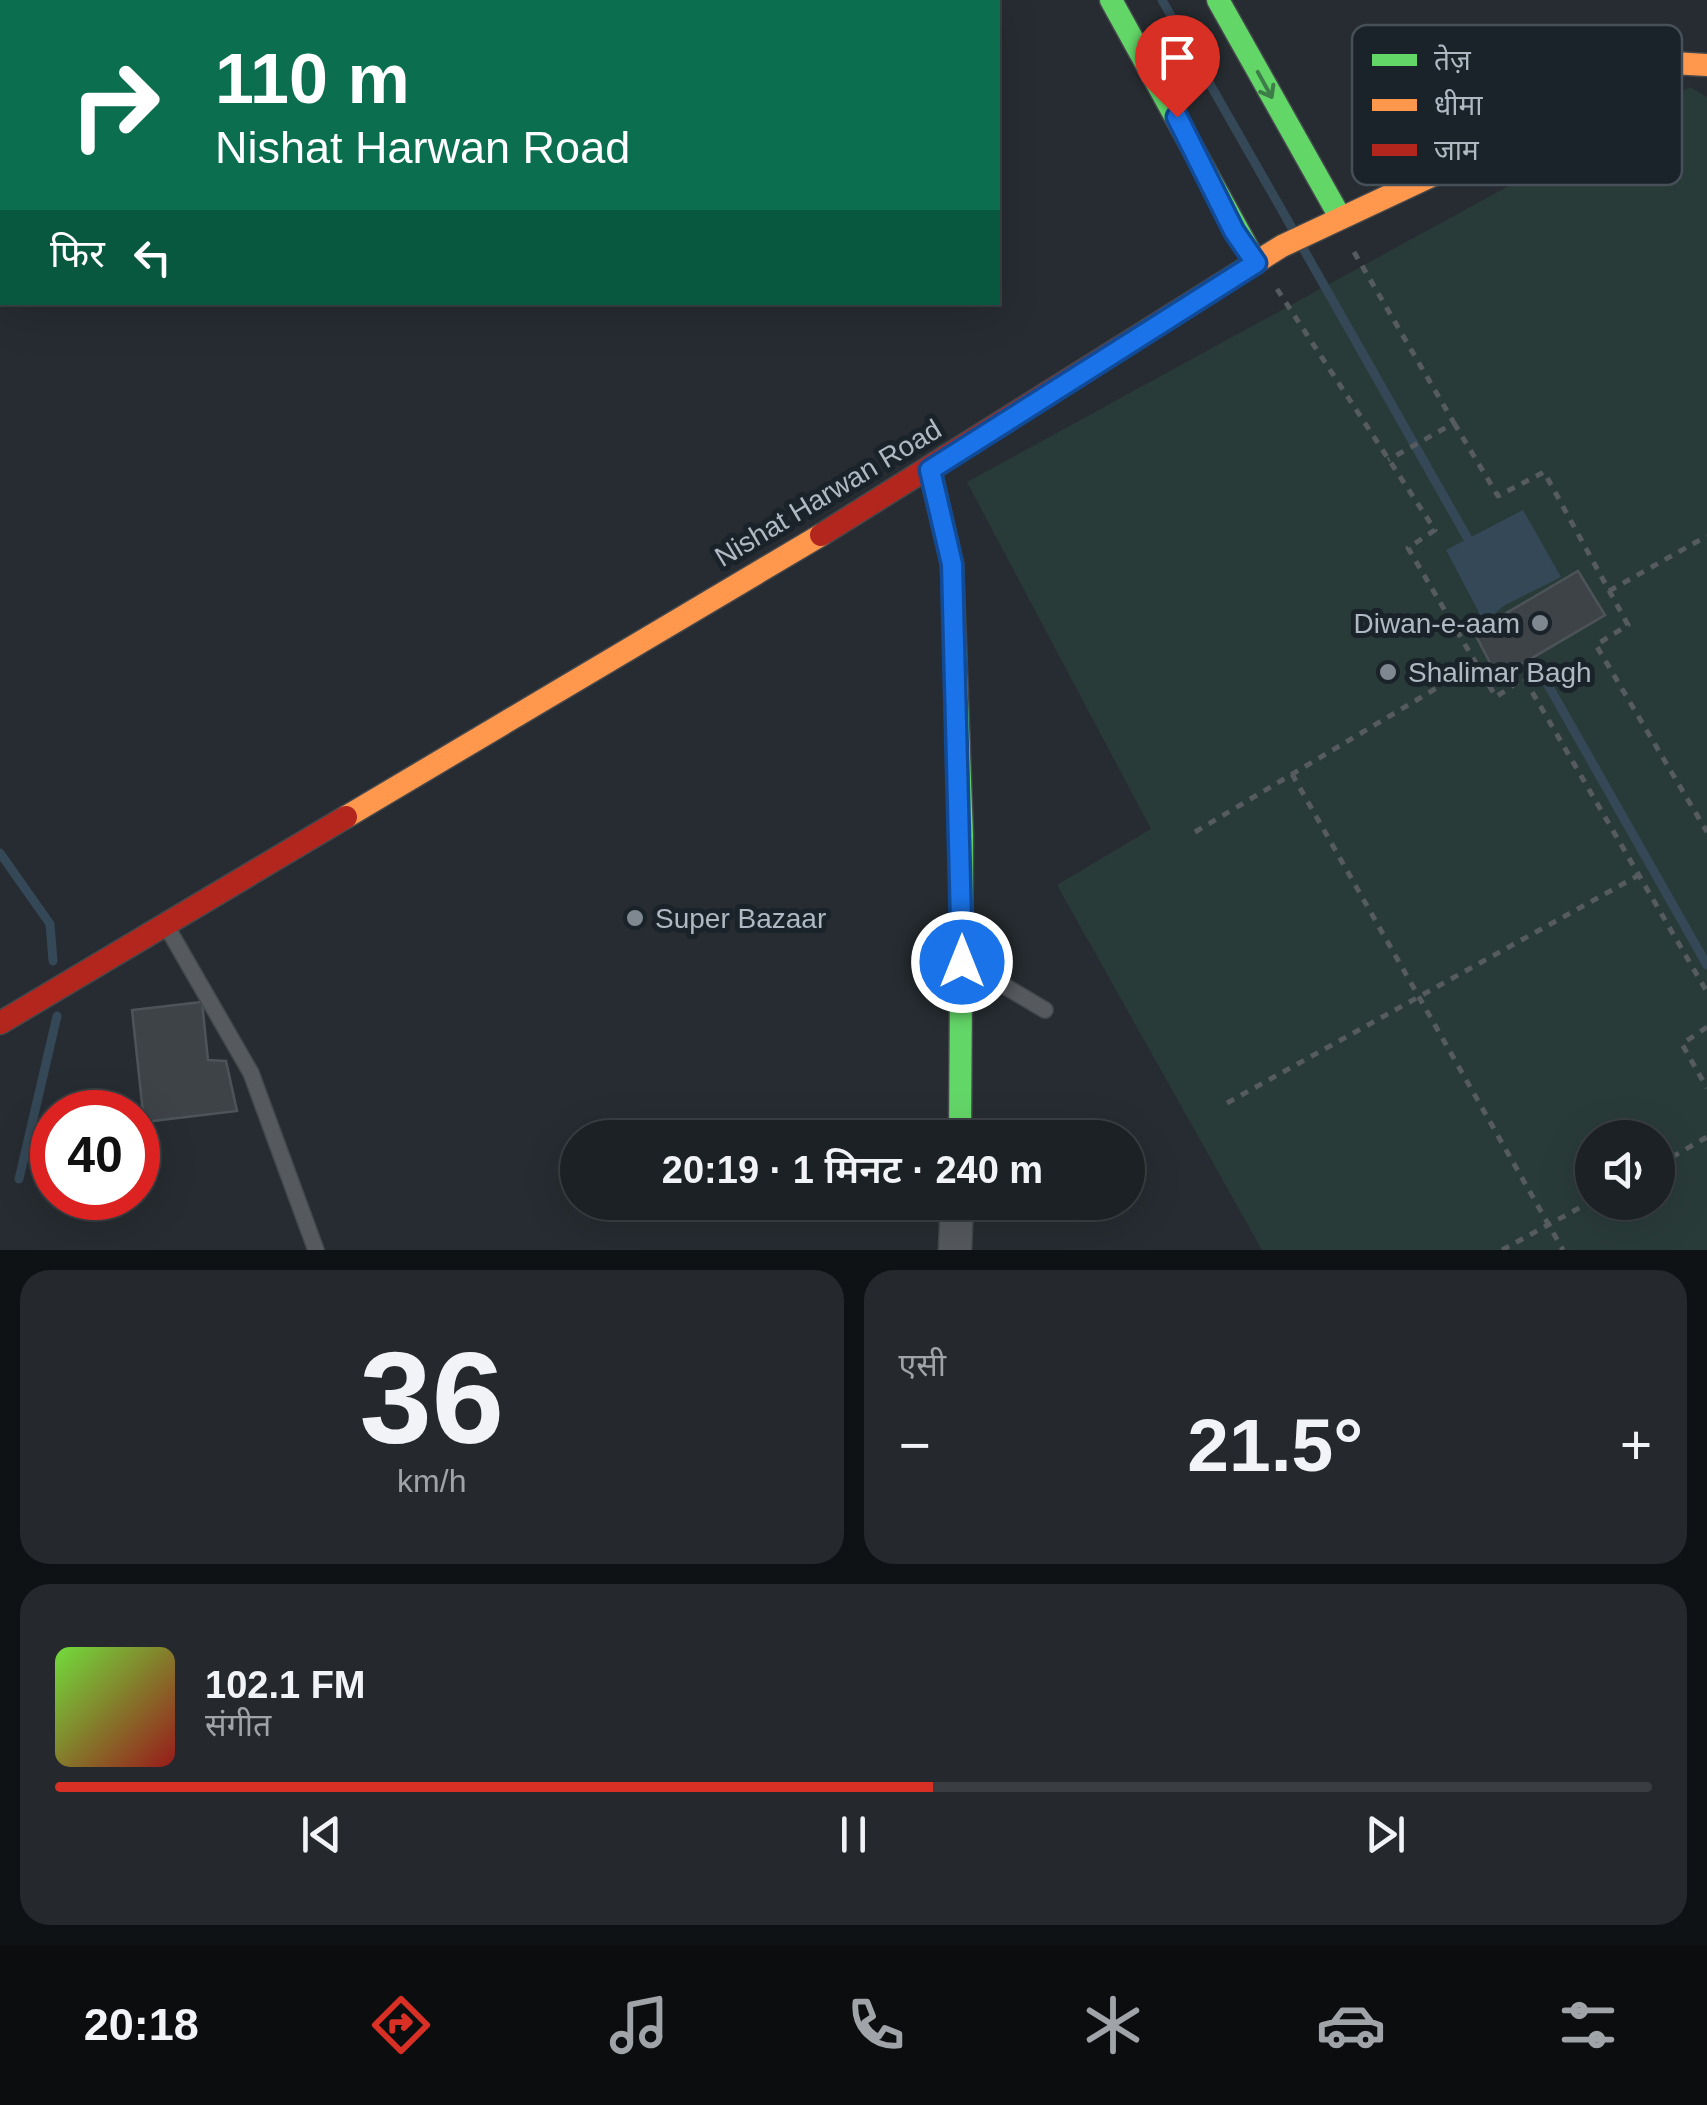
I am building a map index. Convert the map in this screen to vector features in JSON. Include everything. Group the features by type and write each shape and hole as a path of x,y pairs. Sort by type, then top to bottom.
{"main road":[{"path":"1110,0 1261,259"},
{"path":"1218,0 1335,219"},
{"name":"Nishat Harwan Road","path":"1682,63 1707,64"},
{"name":"Nishat Harwan Road","path":"0,1023 930,470 1261,259 1408,185"},
{"path":"930,470 952,564 962,962 960,1120"}],"street":[{"path":"955,1250 957,1220"}],"lane":[{"path":"165,923 250,1073 316,1250"},
{"path":"962,962 1044,1010"}],"path":[{"path":"1335,219 1498,496 1544,472 1628,625 1596,645 1707,832"},
{"path":"1261,259 1435,530 1408,548 1496,697 1524,678 1707,992"},
{"path":"1388,460 1454,422"},
{"path":"1609,592 1707,536"},
{"path":"1195,832 1476,664"},
{"path":"1292,774 1563,1250"},
{"path":"1227,1103 1638,874"},
{"path":"1707,1027 1682,1044 1707,1088"},
{"path":"1675,1155 1707,1137"},
{"path":"1502,1250 1575,1210"}],"shaded area":[{"name":"Shalimar Bagh","path":"1690,87 1707,97 1707,1250 1262,1250 1057,885 1151,829 967,482 1511,185 1682,185 1682,91"}],"water":[{"path":"1523,510 1561,577 1505,605 1484,622 1446,550"}],"building":[{"name":"Diwan-e-aam","path":"1578,571 1605,615 1498,678 1474,632"},
{"path":"202,1002 208,1060 226,1061 237,1111 160,1120 160,1090 141,1090 132,1010"}],"waterway":[{"path":"1162,0 1292,228"},
{"path":"1304,250 1472,546"},
{"path":"1539,669 1707,965"},
{"path":"0,853 50,924 53,961"},
{"path":"19,1179 57,1016"}],"traffic: fast":[{"path":"1111,0 1256,263"},
{"path":"1218,0 1340,217"},
{"path":"930,470 952,564 962,835 960,1120"}],"traffic: slow":[{"path":"1682,64 1707,65"},
{"path":"1218,286 1282,246 1412,185"},
{"path":"346,817 821,535"}],"traffic: jam":[{"path":"821,535 1218,286"},
{"path":"0,1023 346,817"}],"place":[{"name":"Diwan-e-aam","path":"1540,623"},
{"name":"Shalimar Bagh","path":"1388,672"},
{"name":"Super Bazaar","path":"635,918"}],"route":[{"path":"962,962 962,835 952,564 930,470 1256,263 1234,231 1210,176 1177,117"}]}
